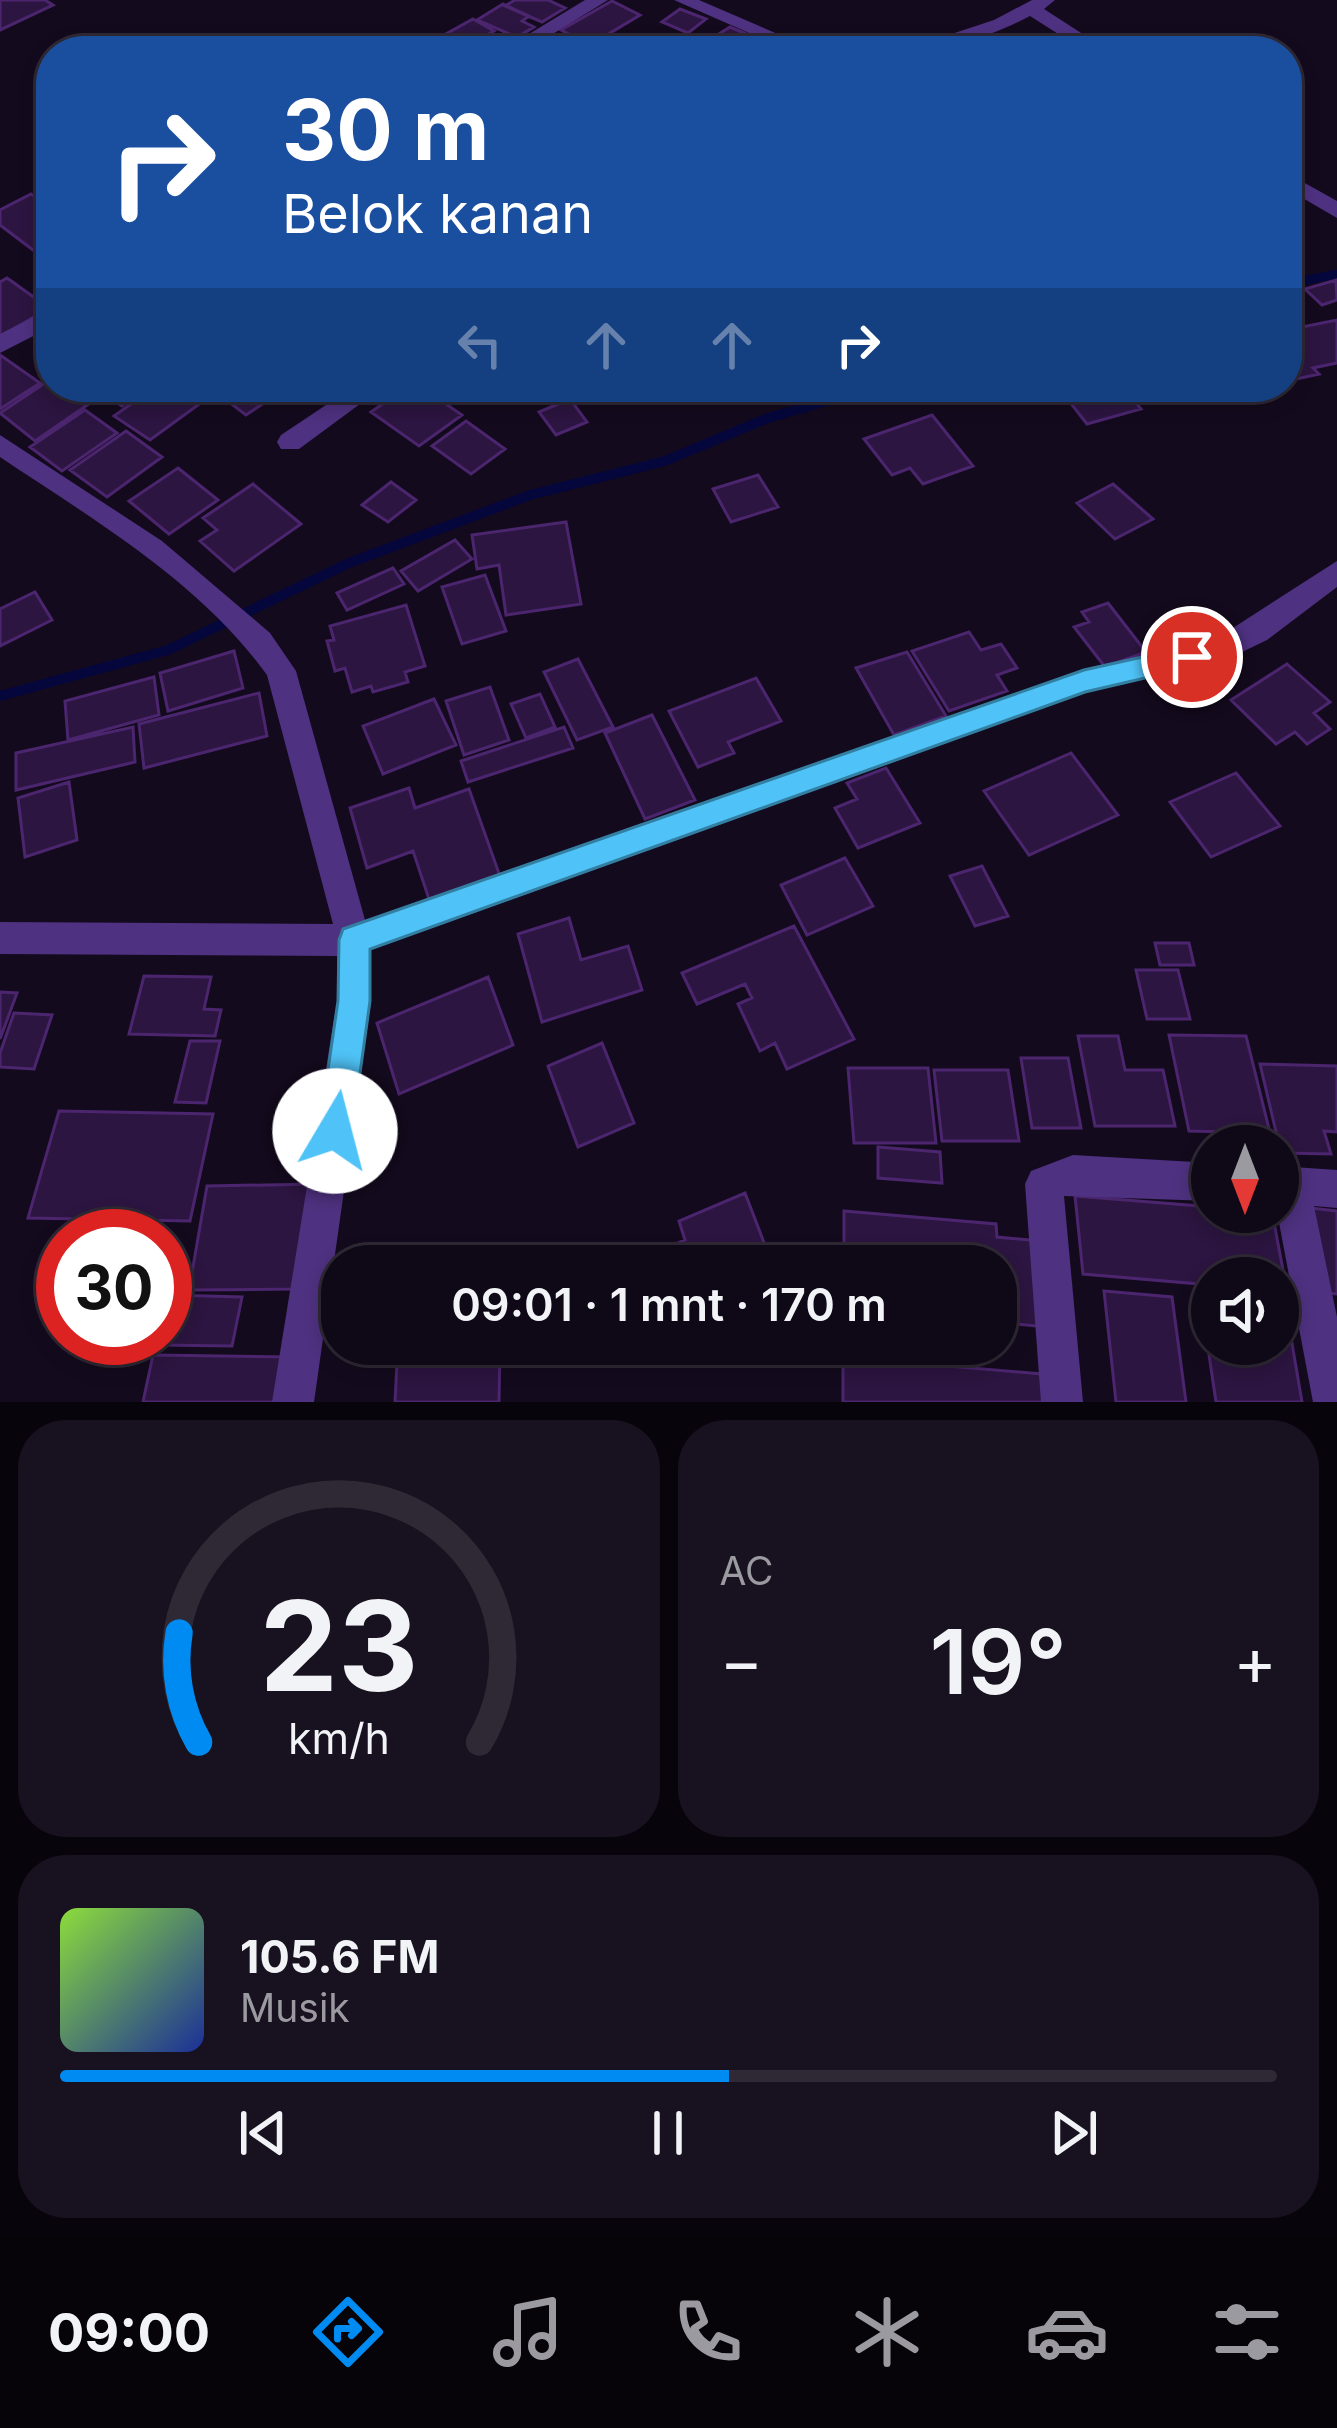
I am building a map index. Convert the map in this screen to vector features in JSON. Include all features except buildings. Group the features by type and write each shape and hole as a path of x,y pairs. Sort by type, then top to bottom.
{"street":[{"path":"551,36 599,0"},
{"path":"683,0 771,36"},
{"path":"962,36 1039,4 1080,36"},
{"path":"1302,189 1337,211"},
{"path":"0,345 36,325"},
{"path":"290,442 349,402"},
{"path":"0,444 208,595 270,652 285,683 354,940 354,1001 293,1402"},
{"path":"0,938 354,940 1084,681 1228,646 1257,632 1337,572"},
{"path":"1062,1402 1044,1184 1072,1174 1191,1181"},
{"path":"1299,1187 1337,1189"},
{"path":"1295,1233 1334,1402"}],"waterway":[{"path":"1302,281 1337,274"},
{"path":"0,696 168,650 349,563 530,495 665,461 768,418 823,402"}],"route":[{"path":"335,1131 354,1001 354,940 1084,681 1130,667 1192,657"}]}
